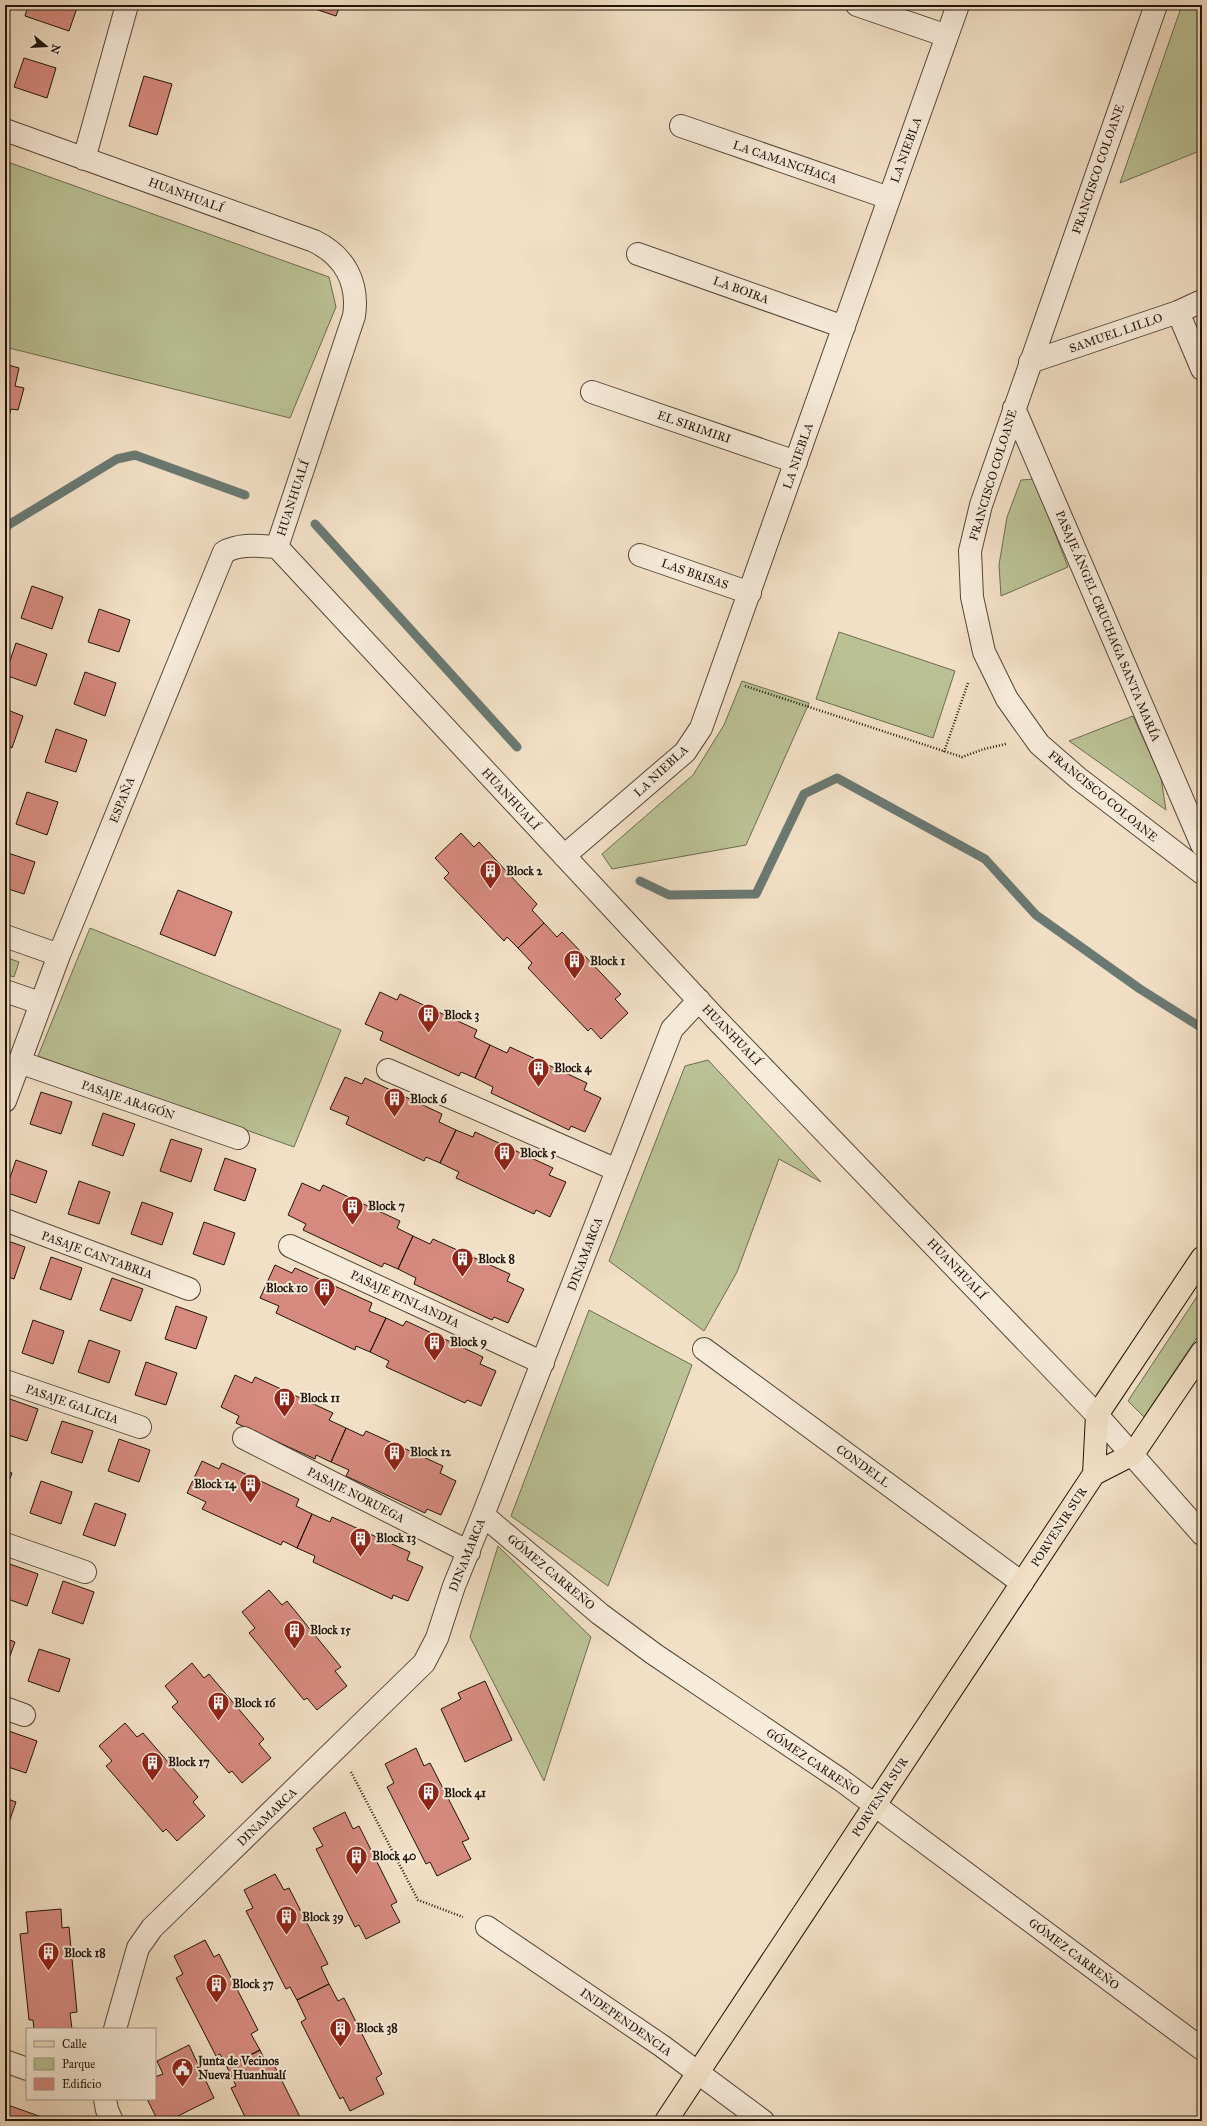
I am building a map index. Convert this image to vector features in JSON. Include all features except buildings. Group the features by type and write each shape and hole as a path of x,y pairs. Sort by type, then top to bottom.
{"main road":[{"path":"1094,1474 1097,1415 1202,1258"},
{"name":"PORVENIR SUR","path":"666,2121 1094,1474 1133,1454 1202,1352"}],"street":[{"path":"84,159 127,5"},
{"path":"857,5 947,36"},
{"name":"LA NIEBLA","path":"564,856 685,752 701,728 958,5"},
{"name":"FRANCISCO COLOANE","path":"1156,5 981,505 970,551 972,597 984,652 1007,699 1039,744 1078,778 1202,873"},
{"name":"LA CAMANCHACA","path":"681,126 889,198"},
{"name":"HUANHUALÍ","path":"5,130 314,241 332,251 350,274 356,302 354,316 277,548 699,1000 1097,1415 1202,1534"},
{"name":"LA BOIRA","path":"638,254 844,327"},
{"name":"SAMUEL LILLO","path":"1030,362 1178,312 1202,301"},
{"path":"1178,312 1202,369"},
{"name":"EL SIRIMIRI","path":"592,392 796,462"},
{"name":"PASAJE ÁNGEL CRUCHAGA SANTA MARÍA","path":"1014,408 1202,845"},
{"name":"ESPAÑA","path":"5,1101 59,955 224,552 232,547 250,545 277,548"},
{"name":"LAS BRISAS","path":"640,555 750,593"},
{"path":"5,936 59,955"},
{"path":"5,991 40,1003"},
{"name":"DINAMARCA","path":"115,2028 138,1948 152,1928 424,1663 437,1638 454,1586 469,1552 672,1029 699,1000"},
{"name":"PASAJE ARAGÓN","path":"19,1062 238,1138"},
{"path":"388,1070 618,1170"},
{"name":"PASAJE CANTABRIA","path":"5,1220 190,1289"},
{"name":"PASAJE FINLANDIA","path":"290,1246 542,1363"},
{"name":"CONDELL","path":"704,1349 1022,1583"},
{"name":"PASAJE GALICIA","path":"5,1381 140,1427"},
{"name":"PASAJE NORUEGA","path":"244,1438 469,1552"},
{"name":"GÓMEZ CARREÑO","path":"483,1515 600,1614 654,1654 875,1805 1202,2049"},
{"path":"5,1544 85,1572"},
{"name":"INDEPENDENCIA","path":"487,1927 698,2072 763,2121"},
{"path":"5,2061 26,2069"},
{"path":"105,2100 107,2110 112,2121"}],"path":[{"path":"944,752 982,644"},
{"path":"720,677 962,757 984,749 1036,738"},
{"path":"338,1748 418,1900 487,1927"}],"green space":[{"path":"1182,5 1202,5 1202,150 1120,183"},
{"path":"5,161 329,277 336,307 290,418 5,347"},
{"path":"1034,479 1068,567 1001,596 999,565 1007,517 1021,480"},
{"path":"839,632 955,671 933,738 816,699"},
{"path":"742,681 809,703 746,845 612,869 602,854 693,775 724,725"},
{"path":"1133,716 1161,778 1166,810 1069,741"},
{"path":"90,928 341,1030 294,1147 38,1056"},
{"path":"5,957 19,962 14,977 5,974"},
{"path":"708,1060 821,1182 779,1159 737,1272 704,1331 609,1261 685,1066"},
{"path":"1202,1289 1202,1330 1144,1417 1128,1401"},
{"path":"589,1310 692,1365 608,1586 511,1516"},
{"path":"498,1546 591,1637 544,1781 470,1637"}],"waterway":[{"path":"5,527 117,459 135,455 245,495"},
{"path":"315,524 517,747"},
{"path":"640,881 669,895 756,894 804,794 837,778 985,859 1036,915 1140,989 1202,1028"}],"place":[{"name":"Block 2","path":"491,890"},
{"name":"Block 1","path":"574,980"},
{"name":"Block 3","path":"429,1034"},
{"name":"Block 4","path":"539,1088"},
{"name":"Block 6","path":"394,1118"},
{"name":"Block 5","path":"504,1172"},
{"name":"Block 7","path":"352,1226"},
{"name":"Block 8","path":"462,1278"},
{"name":"Block 10","path":"324,1308"},
{"name":"Block 9","path":"434,1362"},
{"name":"Block 11","path":"284,1418"},
{"name":"Block 12","path":"394,1472"},
{"name":"Block 14","path":"251,1504"},
{"name":"Block 13","path":"361,1558"},
{"name":"Block 15","path":"295,1650"},
{"name":"Block 16","path":"218,1722"},
{"name":"Block 17","path":"152,1782"},
{"name":"Block 41","path":"428,1812"},
{"name":"Block 40","path":"357,1876"},
{"name":"Block 39","path":"287,1936"},
{"name":"Block 18","path":"49,1972"},
{"name":"Block 37","path":"217,2004"},
{"name":"Block 38","path":"341,2048"},
{"name":"Junta de Vecinos Nueva Huanhualí","path":"182,2088"}]}
